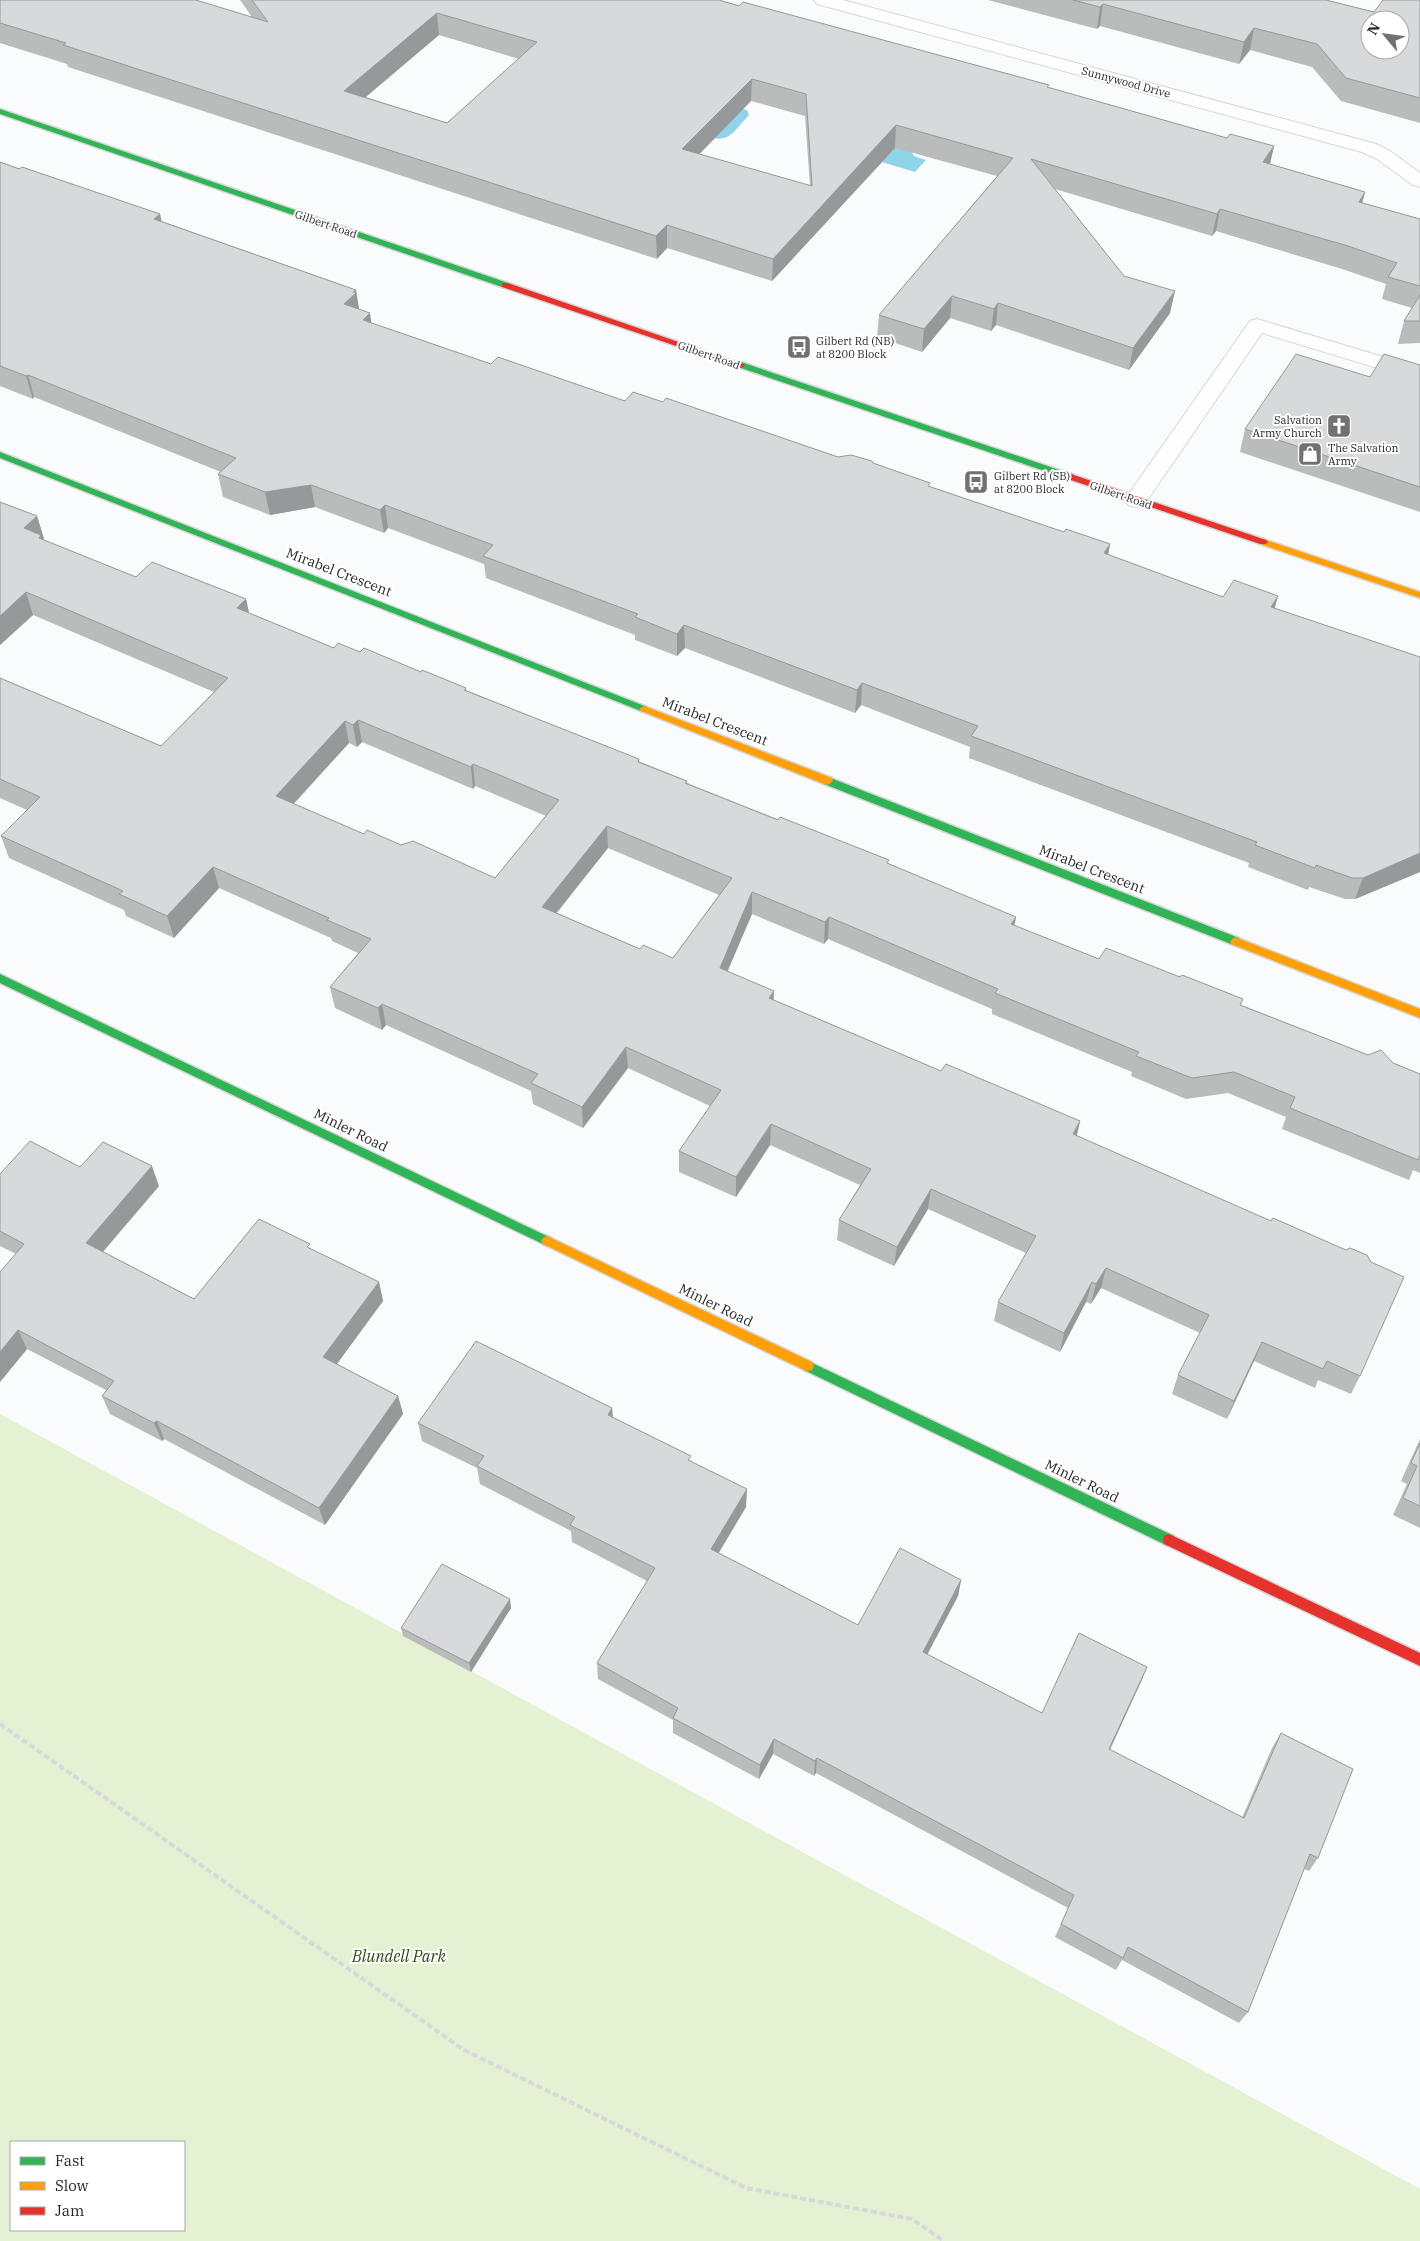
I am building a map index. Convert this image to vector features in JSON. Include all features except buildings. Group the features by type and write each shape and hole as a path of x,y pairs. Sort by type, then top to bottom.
{"street":[{"name":"Sunnywood Drive","path":"823,0 1369,148 1392,158 1396,165 1420,181"},
{"name":"Gilbert Road","path":"0,111 375,241 1420,595"},
{"path":"1136,500 1257,325 1420,375"},
{"name":"Mirabel Crescent","path":"0,455 1420,1014"},
{"name":"Minler Road","path":"0,978 1420,1660"}],"path":[{"path":"0,1724 464,2050 746,2188 912,2219 944,2241"}],"green space":[{"name":"Blundell Park","path":"0,1414 1420,2189 1420,2241 0,2241"}],"water":[{"path":"734,106 747,110 749,115 734,132 720,139 704,136"},
{"path":"869,138 911,151 914,156 926,160 915,172 855,154"}],"traffic: fast":[{"path":"0,111 505,285"},
{"path":"741,365 1071,477"},
{"path":"0,455 644,709"},
{"path":"828,781 1235,941"},
{"path":"0,978 547,1241"},
{"path":"808,1366 1169,1540"}],"traffic: slow":[{"path":"1263,542 1420,595"},
{"path":"644,709 828,781"},
{"path":"1235,941 1420,1014"},
{"path":"547,1241 808,1366"}],"traffic: jam":[{"path":"505,285 741,365"},
{"path":"1071,477 1263,542"},
{"path":"1169,1540 1420,1660"}],"place":[{"name":"Gilbert Rd (NB) at 8200 Block","path":"799,347"},
{"name":"Salvation Army Church","path":"1339,426"},
{"name":"The Salvation Army","path":"1310,454"},
{"name":"Gilbert Rd (SB) at 8200 Block","path":"976,482"}]}
